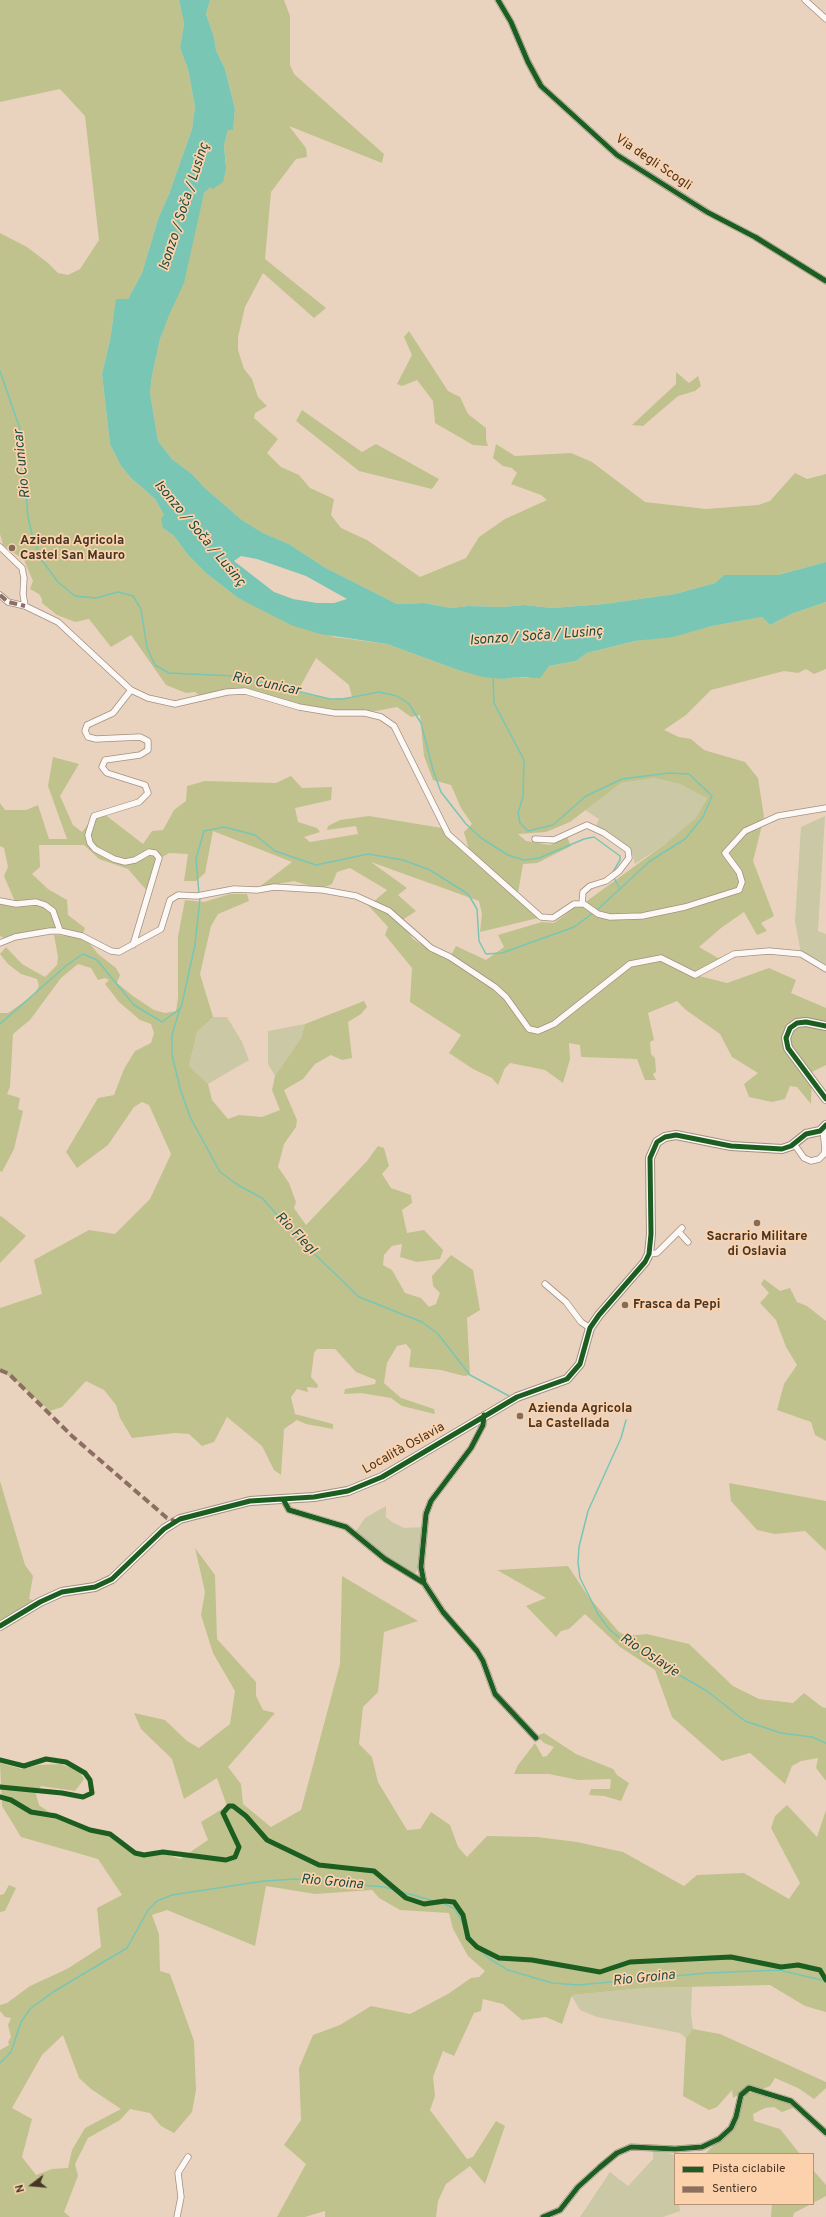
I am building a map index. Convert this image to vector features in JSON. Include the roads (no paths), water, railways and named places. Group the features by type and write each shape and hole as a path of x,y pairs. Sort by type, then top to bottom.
{"street":[{"name":"Via degli Scogli","path":"498,0 511,22 528,62 541,86 617,155 707,212 755,237 826,281"},
{"path":"805,0 826,19"},
{"path":"0,547 22,568 24,578 23,594 26,606"},
{"path":"0,595 8,602 26,606 58,622 131,690 148,698 175,704 227,692 245,692 300,707 335,713 365,713 380,717 394,726 448,834 541,917 547,919 552,918 574,904 582,904 592,908 598,914 610,917 642,916 685,907 739,890 742,882 739,872 725,853 745,832 778,816 826,808"},
{"path":"131,690 113,713 87,724 85,731 88,737 96,739 140,737 148,741 148,750 140,755 105,760 102,767 106,773 145,784 148,793 139,802 94,816 88,835 90,843 96,850 114,859 125,862 135,860 149,852 156,853 159,858 133,945"},
{"path":"535,839 554,840 587,825 604,833 628,850 629,858 619,871 606,881 590,886 583,892 582,904"},
{"path":"0,943 15,937 50,931 60,931 82,936 111,951 119,952 161,929 174,897 178,895 206,896 234,889 257,890 274,886 323,890 356,896 389,910 430,948 450,958 495,988 506,997 529,1029 538,1031 554,1024 630,964 661,958 695,975 734,954 769,951 801,954 826,969"},
{"path":"0,901 16,904 36,902 45,905 53,911 60,931"},
{"path":"826,1026 799,1022 790,1028 786,1038 788,1048 826,1099"},
{"path":"545,1284 566,1302 581,1322 590,1328 599,1315 640,1268 649,1254 651,1234 650,1158 657,1142 665,1137 676,1135 731,1146 782,1149 794,1144 806,1134 825,1127 825,1149 819,1160 811,1161 804,1158 794,1144"},
{"path":"649,1254 657,1254 680,1230 688,1242"},
{"name":"Località Oslavia","path":"0,1626 40,1602 62,1592 103,1584 119,1573 169,1525 188,1516 250,1501 336,1494 375,1480 484,1416 529,1392 561,1382 574,1373 582,1359 590,1328"},
{"path":"484,1416 483,1425 471,1448 431,1501 426,1514 421,1568 424,1583 443,1612 477,1651 483,1661 495,1694 536,1738"},
{"path":"283,1499 289,1510 346,1527 385,1559 424,1583"},
{"path":"412,1576 421,1568"},
{"path":"543,2217 560,2210 578,2186 617,2153 631,2147 675,2149 702,2147 719,2139 731,2128 736,2117 741,2094 749,2088 792,2101 826,2133"},
{"path":"177,2217 181,2197 178,2173 188,2157"}],"water":[{"name":"Isonzo / Soča / Lusinç","path":"179,0 210,0 206,14 214,37 216,50 225,69 235,109 233,130 228,130 224,145 226,168 223,182 213,189 210,187 204,193 184,283 160,339 152,376 150,393 158,441 172,459 192,474 206,489 242,520 263,533 289,544 324,567 397,604 424,603 451,608 468,606 502,607 524,605 552,608 604,604 675,594 715,583 724,575 778,575 826,562 826,602 791,614 770,625 762,617 712,626 673,637 635,641 587,653 576,661 549,666 540,678 518,677 504,679 483,677 458,670 387,644 320,634 291,625 238,598 206,573 188,555 174,536 163,528 161,519 164,515 155,499 131,478 121,466 110,444 102,374 110,340 116,299 128,299 142,273 158,219 169,194 192,129 195,107 188,69 180,48 184,24","holes":["241,556 257,559 306,576 347,599 334,603 317,603 293,599 274,592 234,561"]}],"waterway":[{"name":"Rio Cunicar","path":"0,371 21,432 28,517 32,534 41,559 58,582 75,596 96,598 118,592 133,596 141,609 147,648 155,665 169,673 234,676 330,699 343,699 379,692 397,696 409,704 421,723 433,770 441,792 466,824 481,838 508,855 524,860 539,858 584,839 594,837 620,856 620,860 613,872"},
{"path":"493,677 494,703 524,760 523,797 518,813 520,823 528,831 553,825 586,796 622,779 669,773 689,774 712,796 703,817 685,839 650,861 596,911"},
{"path":"199,894 196,859 204,831 224,827 255,835 275,851 316,865 368,854 403,860 430,870 468,894 477,909 479,941 486,954 502,953 574,927 593,913"},
{"name":"Rio Cunicar","path":"614,878 619,887"},
{"path":"0,1024 67,965 83,954 97,960 134,1005 162,1022 181,1008 195,945 200,898"},
{"name":"Rio Flegl","path":"180,1008 172,1035 172,1055 180,1088 190,1117 220,1172 238,1185 262,1198 297,1237 359,1297 422,1322 438,1334 470,1375 509,1396"},
{"name":"Rio Oslavje","path":"626,1420 621,1438 588,1511 579,1547 578,1562 580,1578 598,1614 609,1629 629,1646 707,1691 745,1721 781,1733 812,1737 826,1743"},
{"name":"Rio Groina","path":"0,2063 11,2052 21,2022 30,2009 53,1992 127,1948 148,1910 157,1901 172,1895 264,1881 296,1879 384,1887 445,1904 455,1909 476,1947 490,1959 508,1970 552,1983 578,1985 707,1973 779,1970 826,1981"}],"place":[{"name":"Azienda Agricola Castel San Mauro","path":"12,548"},
{"name":"Sacrario Militare di Oslavia","path":"757,1223"},
{"name":"Frasca da Pepi","path":"625,1305"},
{"name":"Azienda Agricola La Castellada","path":"520,1416"}]}
